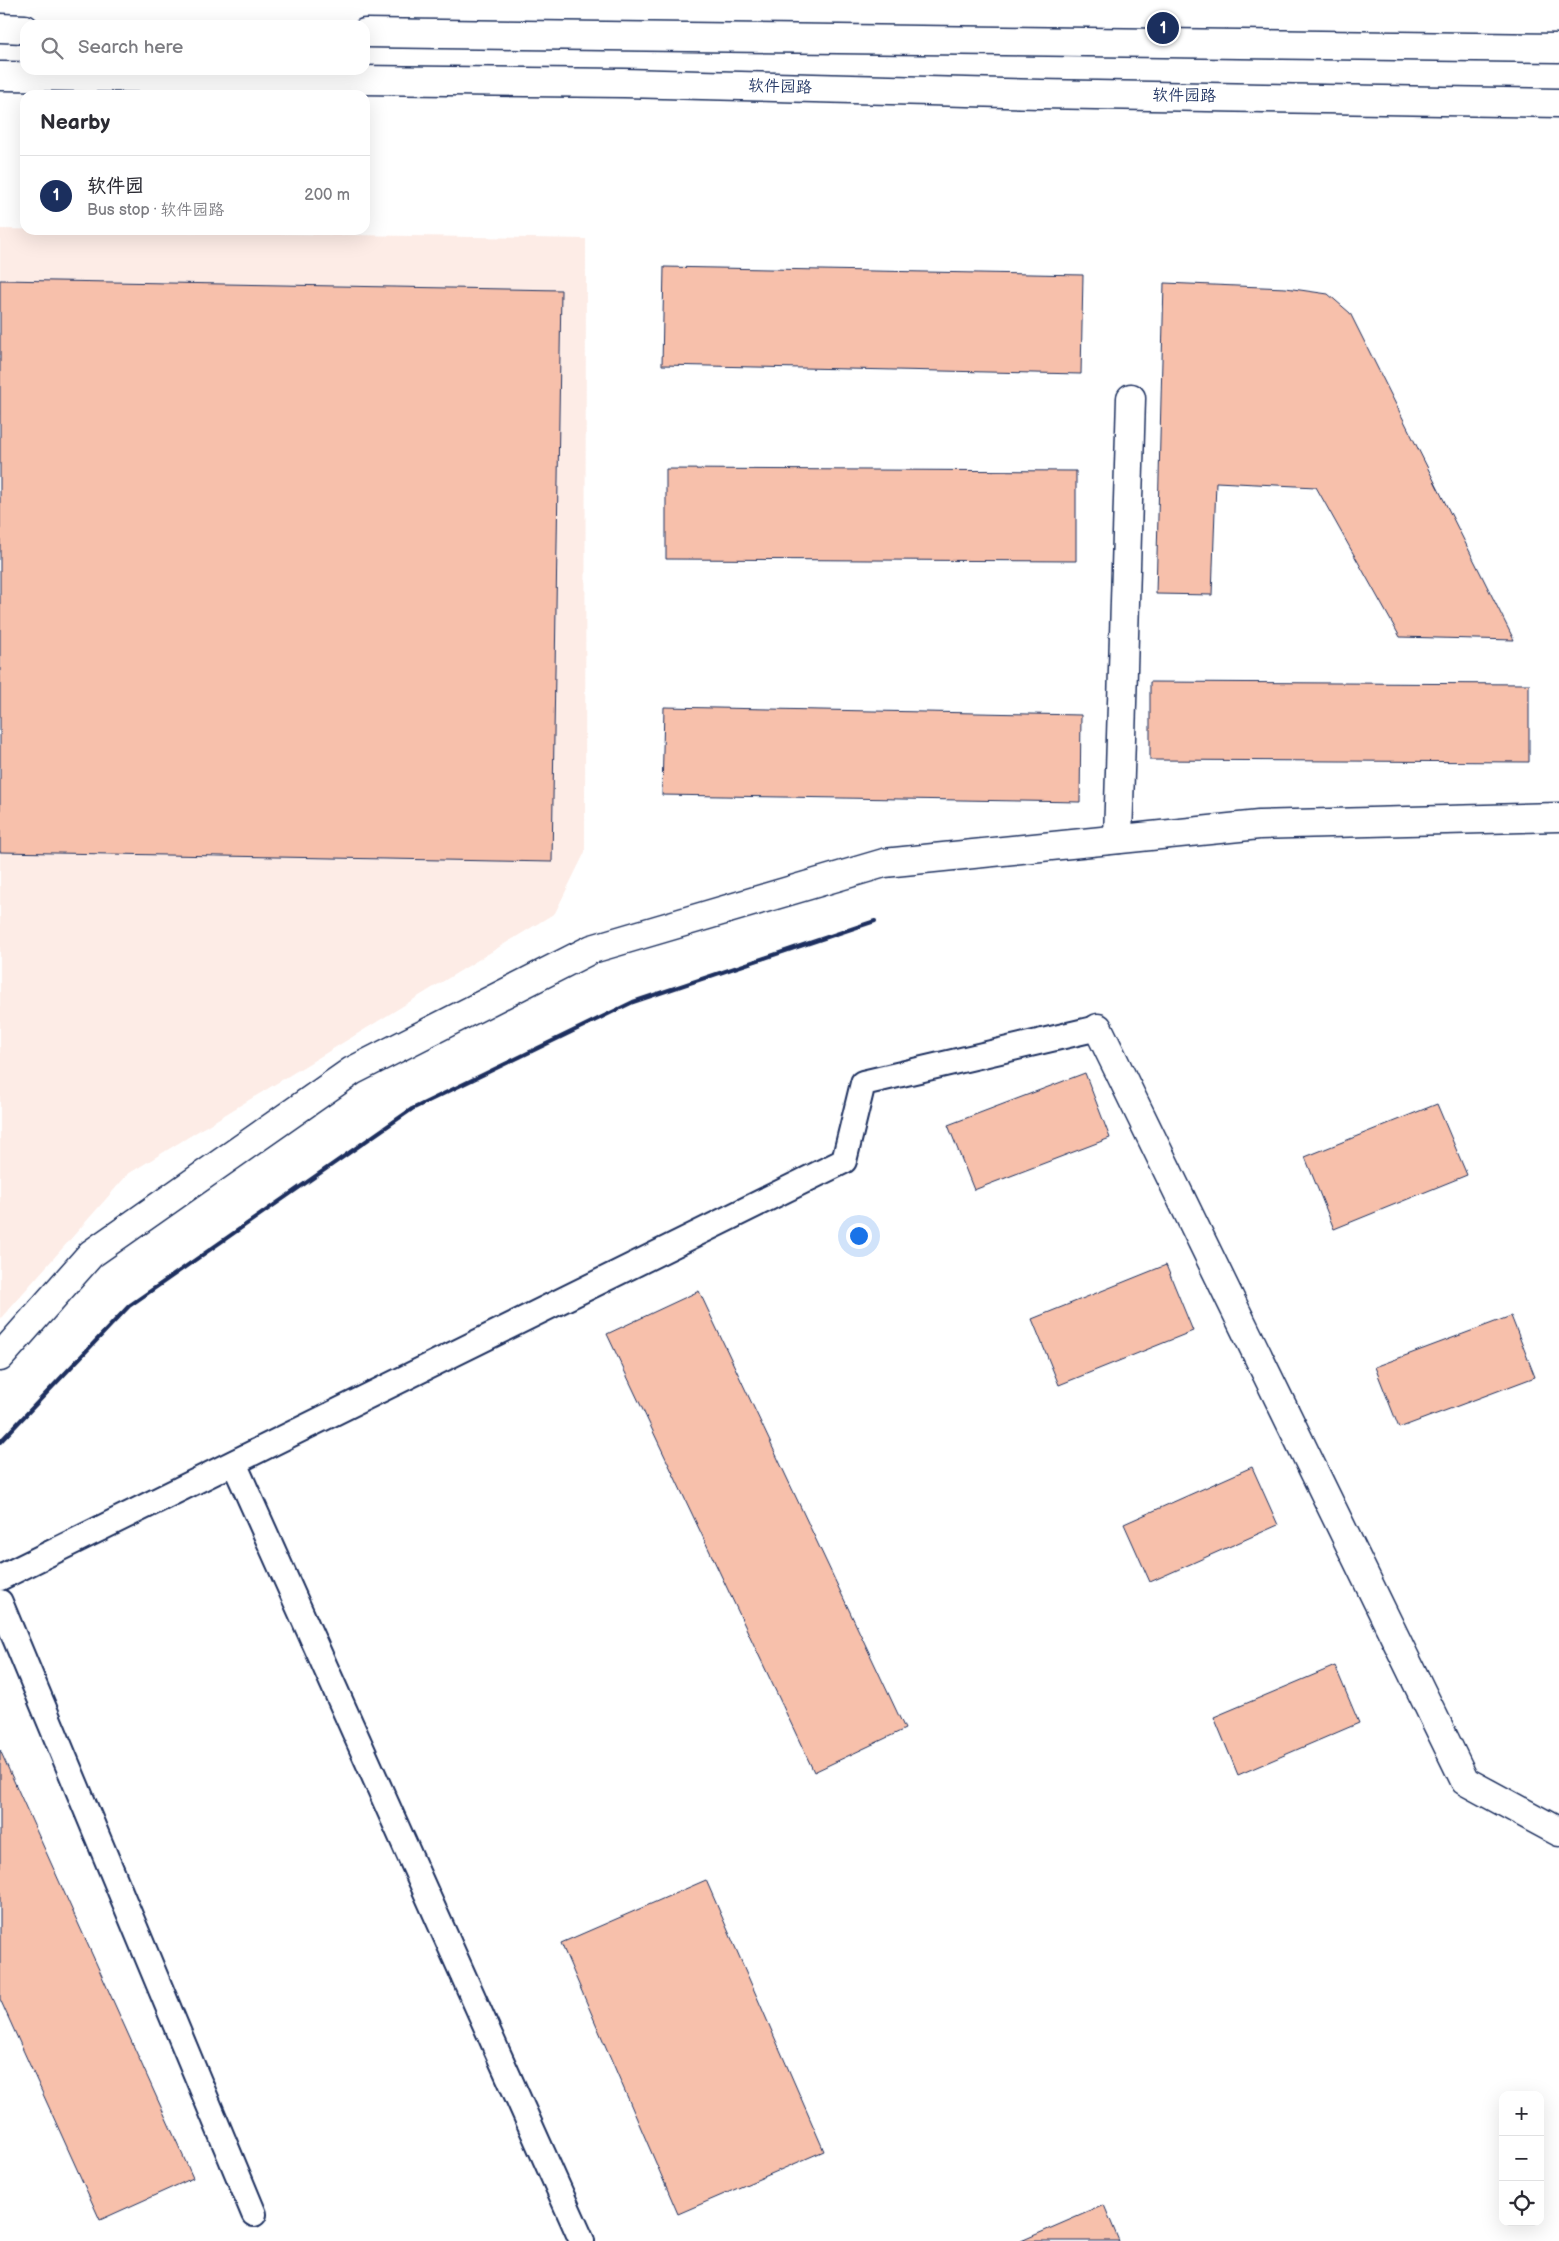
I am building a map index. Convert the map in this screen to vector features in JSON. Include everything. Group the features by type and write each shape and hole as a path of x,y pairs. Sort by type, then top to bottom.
{"street":[{"path":"0,28 20,29"},
{"path":"370,33 1559,48"},
{"name":"软件园路","path":"0,76 624,83 1040,94 1559,103"},
{"path":"1118,839 1131,398"},
{"path":"0,1357 91,1254 352,1071 592,949 884,863 1259,825 1559,817"},
{"path":"1098,1028 1465,1782 1559,1832"}],"lane":[{"path":"0,1578 844,1161 863,1083 1098,1028"},
{"path":"234,1463 582,2241"},
{"path":"0,1602 254,2214"}],"shaded area":[{"path":"0,229 20,229 20,235 352,235 586,239 585,852 555,913 128,1174 0,1319"}],"building":[{"path":"664,267 1083,275 1081,374 662,365"},
{"path":"0,280 561,290 552,862 0,852"},
{"path":"1164,283 1286,288 1328,294 1350,313 1514,640 1400,637 1316,487 1216,482 1212,595 1156,594"},
{"path":"666,469 1076,471 1076,561 666,559"},
{"path":"1150,682 1529,684 1529,762 1150,760"},
{"path":"664,707 1081,715 1080,802 662,795"},
{"path":"1085,1073 1110,1138 974,1190 948,1125"},
{"path":"1437,1104 1467,1175 1334,1229 1305,1157"},
{"path":"1166,1265 1193,1331 1059,1385 1032,1319"},
{"path":"699,1291 905,1729 814,1772 607,1334"},
{"path":"1511,1316 1535,1377 1399,1428 1375,1367"},
{"path":"1252,1467 1278,1525 1150,1582 1124,1524"},
{"path":"1335,1666 1359,1723 1238,1775 1214,1717"},
{"path":"0,1750 193,2178 100,2220 0,1999"},
{"path":"706,1880 824,2151 678,2214 561,1943"},
{"path":"1104,2205 1119,2241 1021,2241"}],"railway":[{"path":"0,1442 129,1306 412,1109 633,1002 875,921"}],"place":[{"name":"软件园","path":"1163,28"}]}
